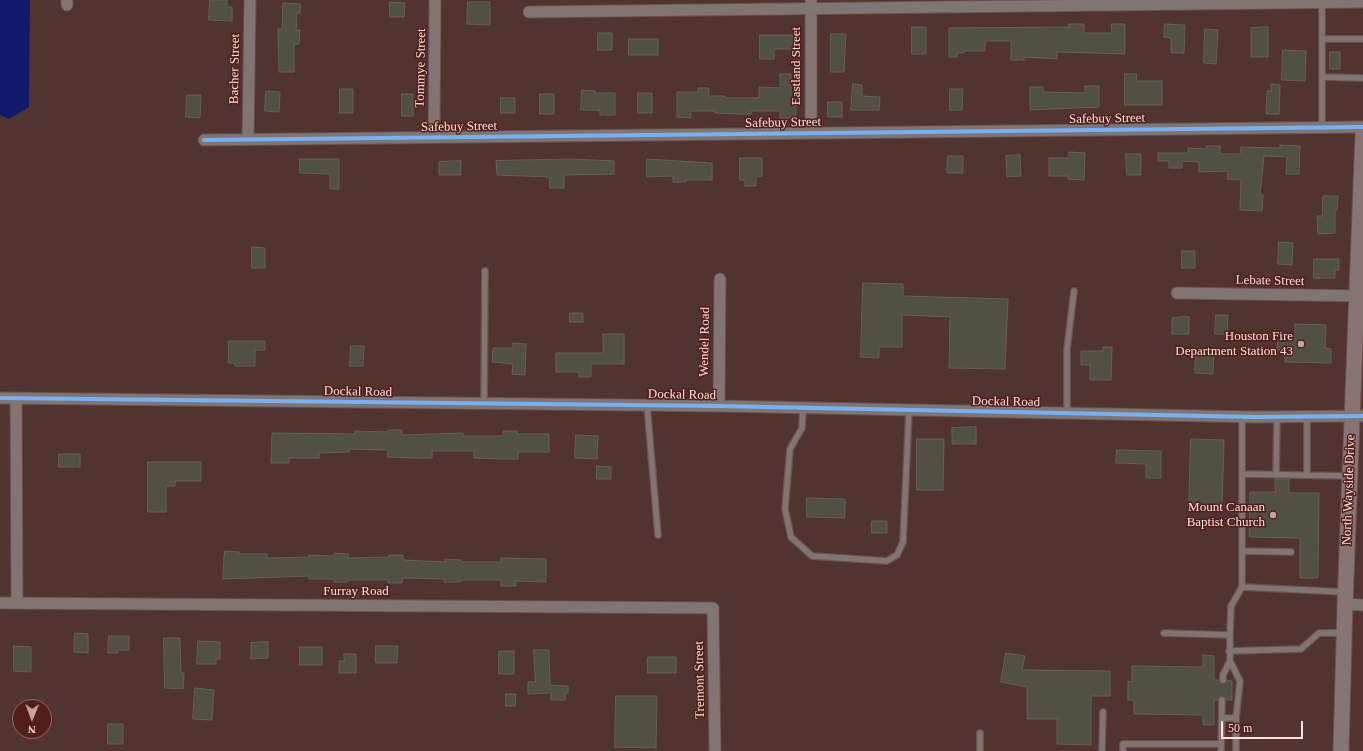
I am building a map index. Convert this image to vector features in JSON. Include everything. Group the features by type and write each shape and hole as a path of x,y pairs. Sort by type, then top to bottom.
{"main road":[{"name":"North Wayside Drive","path":"1341,751 1350,476 1357,416 1363,133"}],"street":[{"name":"Bacher Street","path":"248,139 250,0"},
{"name":"Tommye Street","path":"434,137 435,0"},
{"path":"529,12 811,5 1363,2"},
{"name":"Eastland Street","path":"811,5 811,133"},
{"name":"Safebuy Street","path":"204,140 1363,127"},
{"name":"Wendel Road","path":"718,406 720,279"},
{"name":"Lebate Street","path":"1177,293 1360,296"},
{"name":"Dockal Road","path":"0,398 803,407 1277,417 1357,416"},
{"path":"16,399 17,603"},
{"path":"1345,598 1363,605"},
{"name":"Furray Road","path":"0,603 713,608"},
{"name":"Tremont Street","path":"713,608 715,751"}],"lane":[{"path":"1322,2 1322,127"},
{"path":"1322,39 1363,39"},
{"path":"1322,77 1363,78"},
{"path":"484,403 485,271"},
{"path":"1067,413 1067,349 1074,291"},
{"path":"647,405 658,535"},
{"path":"803,407 802,428 790,449 785,509 791,537 812,556 887,561 897,555 903,542 909,410"},
{"path":"1236,751 1236,718 1240,680 1230,661 1229,651 1231,606 1242,587 1242,416"},
{"path":"1276,475 1277,417"},
{"path":"1307,417 1307,475"},
{"path":"1243,474 1350,476"},
{"path":"1243,551 1291,552"},
{"path":"1242,587 1345,598"},
{"path":"1164,633 1230,635"},
{"path":"1229,651 1300,649 1319,633 1344,633"},
{"path":"1223,680 1223,675 1230,661"},
{"path":"1221,751 1222,700"},
{"path":"1102,751 1103,712"},
{"path":"1222,718 1236,718"},
{"path":"980,733 980,751"},
{"path":"1123,751 1123,744 1221,744"}],"shaded area":[{"path":"0,0 30,0 29,107 9,119 0,115"}],"building":[{"path":"210,0 227,0 227,7 232,7 232,21 209,20"},
{"path":"390,2 405,3 404,17 390,17"},
{"path":"468,2 490,2 490,25 467,24"},
{"path":"283,3 301,4 300,13 297,13 296,30 300,30 299,44 294,44 294,72 279,72 278,29 282,29"},
{"path":"1069,24 1084,24 1084,33 1112,33 1111,24 1125,24 1125,54 1057,52 1057,59 1024,57 1024,60 1011,60 1011,41 985,41 985,51 964,51 964,53 957,53 957,57 949,57 949,28 1069,27"},
{"path":"1165,24 1185,25 1184,53 1171,53 1171,38 1164,37"},
{"path":"912,27 926,27 926,54 912,54"},
{"path":"1268,27 1268,57 1251,57 1251,28"},
{"path":"1205,29 1218,30 1216,64 1204,63"},
{"path":"598,33 612,33 612,50 598,50"},
{"path":"831,34 846,34 844,72 831,72"},
{"path":"760,35 793,35 793,49 774,49 774,59 760,59"},
{"path":"629,39 658,39 658,55 629,55"},
{"path":"1283,50 1306,51 1305,81 1282,80"},
{"path":"1330,52 1340,52 1340,69 1330,69"},
{"path":"780,74 791,74 791,99 796,99 796,118 780,118 780,111 751,111 751,114 738,114 715,113 715,111 691,111 691,118 677,117 677,92 698,92 698,88 709,88 709,96 725,96 725,98 759,98 759,87 780,88"},
{"path":"1125,74 1137,74 1136,81 1162,81 1162,105 1125,105"},
{"path":"853,84 862,85 862,96 880,97 879,110 851,110"},
{"path":"1271,84 1280,85 1279,114 1266,114 1267,91 1271,91"},
{"path":"1085,86 1099,86 1099,107 1030,110 1030,87 1043,87 1043,92 1085,93"},
{"path":"340,89 353,89 353,113 340,113"},
{"path":"950,89 963,89 962,110 950,110"},
{"path":"582,90 595,91 595,93 615,93 615,115 600,115 600,110 581,110"},
{"path":"266,91 280,92 279,112 265,111"},
{"path":"638,93 652,93 652,113 638,113"},
{"path":"402,94 413,94 413,116 402,116"},
{"path":"540,94 554,94 554,114 540,114"},
{"path":"187,95 201,95 200,118 186,117"},
{"path":"501,98 515,98 515,113 501,113"},
{"path":"828,102 842,102 842,117 828,117"},
{"path":"1280,145 1300,146 1299,174 1286,174 1287,157 1264,156 1260,195 1263,195 1262,211 1240,210 1241,180 1227,179 1228,171 1199,172 1199,162 1182,161 1182,168 1169,168 1169,161 1158,161 1158,153 1188,153 1188,148 1206,149 1206,146 1220,146 1220,154 1240,154 1241,147 1280,148"},
{"path":"1069,152 1085,153 1084,180 1068,179 1068,176 1049,176 1049,158 1069,158"},
{"path":"1126,154 1141,154 1141,175 1127,175"},
{"path":"1020,155 1021,176 1007,177 1006,156"},
{"path":"948,156 963,156 963,173 947,173"},
{"path":"740,158 762,158 762,176 756,177 756,186 745,186 745,180 740,180"},
{"path":"300,159 339,159 339,189 330,189 330,174 300,173"},
{"path":"570,159 614,161 614,174 564,175 564,188 550,188 549,177 497,175 496,161"},
{"path":"647,159 712,163 712,180 686,180 686,182 673,182 673,176 647,177"},
{"path":"461,161 461,175 439,175 439,162"},
{"path":"1323,196 1338,196 1337,210 1335,210 1335,233 1318,234 1317,216 1322,216"},
{"path":"1279,242 1293,243 1292,265 1278,264"},
{"path":"252,247 265,248 265,268 252,268"},
{"path":"1182,251 1195,251 1195,268 1182,268"},
{"path":"1314,259 1339,259 1339,270 1335,270 1335,278 1314,278"},
{"path":"863,283 903,284 903,296 1008,299 1005,369 949,368 950,317 902,315 902,347 879,347 879,358 861,357"},
{"path":"570,313 583,313 583,322 570,322"},
{"path":"1216,315 1228,315 1227,334 1215,334"},
{"path":"1189,317 1189,334 1172,334 1172,318"},
{"name":"Houston Fire Department Station 43","path":"1295,324 1326,325 1325,348 1331,349 1331,363 1285,362 1285,350 1277,350 1278,339 1295,339"},
{"path":"603,334 624,334 624,364 591,364 591,377 579,377 579,372 556,372 556,353 603,353"},
{"path":"229,341 265,341 265,350 255,350 255,366 235,366 235,363 229,363"},
{"path":"513,343 526,344 525,375 512,374 513,364 492,362 493,348 513,348"},
{"path":"351,346 364,346 363,366 350,366"},
{"path":"1103,347 1112,347 1111,380 1090,380 1090,365 1081,365 1081,351 1103,351"},
{"path":"1196,350 1214,351 1213,374 1195,373"},
{"path":"976,427 976,444 952,444 952,428"},
{"path":"388,430 402,430 402,435 463,433 463,436 503,436 503,431 517,431 517,434 549,434 549,452 518,452 518,459 503,459 474,458 474,451 432,451 432,458 416,458 387,457 388,450 349,449 349,452 319,453 319,458 289,458 289,463 271,463 272,433 355,434 355,431 388,432"},
{"path":"576,435 598,436 597,459 575,458"},
{"path":"917,439 944,439 943,490 917,490"},
{"path":"1191,439 1224,440 1222,509 1189,508"},
{"path":"1117,450 1161,451 1161,478 1146,478 1146,464 1116,463"},
{"path":"59,454 80,454 80,467 59,467"},
{"path":"148,462 201,462 201,481 175,481 175,486 166,486 166,512 148,512"},
{"path":"597,466 611,467 611,479 597,479"},
{"path":"1275,479 1289,479 1289,493 1319,493 1318,578 1300,578 1300,538 1249,537 1250,492 1275,492"},
{"path":"807,498 845,499 845,518 807,517"},
{"path":"872,521 887,521 887,533 872,533"},
{"path":"225,551 239,552 239,554 267,554 267,558 309,557 309,555 334,556 334,553 349,554 348,558 389,557 389,555 403,555 403,560 445,562 445,559 461,560 461,562 501,562 501,558 546,559 546,582 515,581 516,586 501,586 501,580 461,580 460,582 444,582 444,579 403,578 402,583 388,583 388,580 348,580 348,582 334,582 334,579 309,579 309,576 223,579"},
{"path":"75,633 88,634 88,653 74,652"},
{"path":"109,636 129,636 129,650 118,650 118,653 108,653"},
{"path":"164,638 180,638 181,673 184,673 183,689 165,688"},
{"path":"198,641 220,642 220,659 216,659 216,664 197,664"},
{"path":"268,642 268,658 251,659 251,643"},
{"path":"14,646 31,647 31,672 14,671"},
{"path":"376,646 398,646 397,663 376,663"},
{"path":"300,647 322,647 322,665 300,665"},
{"path":"534,650 549,650 550,685 568,686 568,693 565,693 565,700 551,700 551,693 528,694 528,682 535,682"},
{"path":"499,651 514,651 514,674 499,674"},
{"path":"1006,653 1025,656 1022,670 1110,671 1110,696 1091,696 1091,745 1057,744 1057,719 1027,719 1027,687 1001,682"},
{"path":"344,654 356,654 356,673 339,673 339,661 344,661"},
{"path":"1203,655 1214,656 1214,680 1219,680 1223,684 1227,680 1232,681 1232,700 1226,700 1222,696 1218,700 1214,700 1214,725 1203,725 1203,715 1134,714 1134,700 1128,700 1128,681 1132,682 1132,666 1203,667"},
{"path":"648,657 676,657 676,673 648,673"},
{"path":"195,688 214,690 212,720 193,719"},
{"path":"506,694 516,694 515,706 506,706"},
{"path":"616,696 657,696 656,748 615,747"},
{"path":"108,724 123,724 123,744 108,744"}],"cycle path":[{"path":"204,140 1363,127"},
{"path":"0,398 719,406 1255,417 1363,416"}],"place":[{"name":"Houston Fire Department Station 43","path":"1301,344"},
{"name":"Mount Canaan Baptist Church","path":"1273,515"}]}
